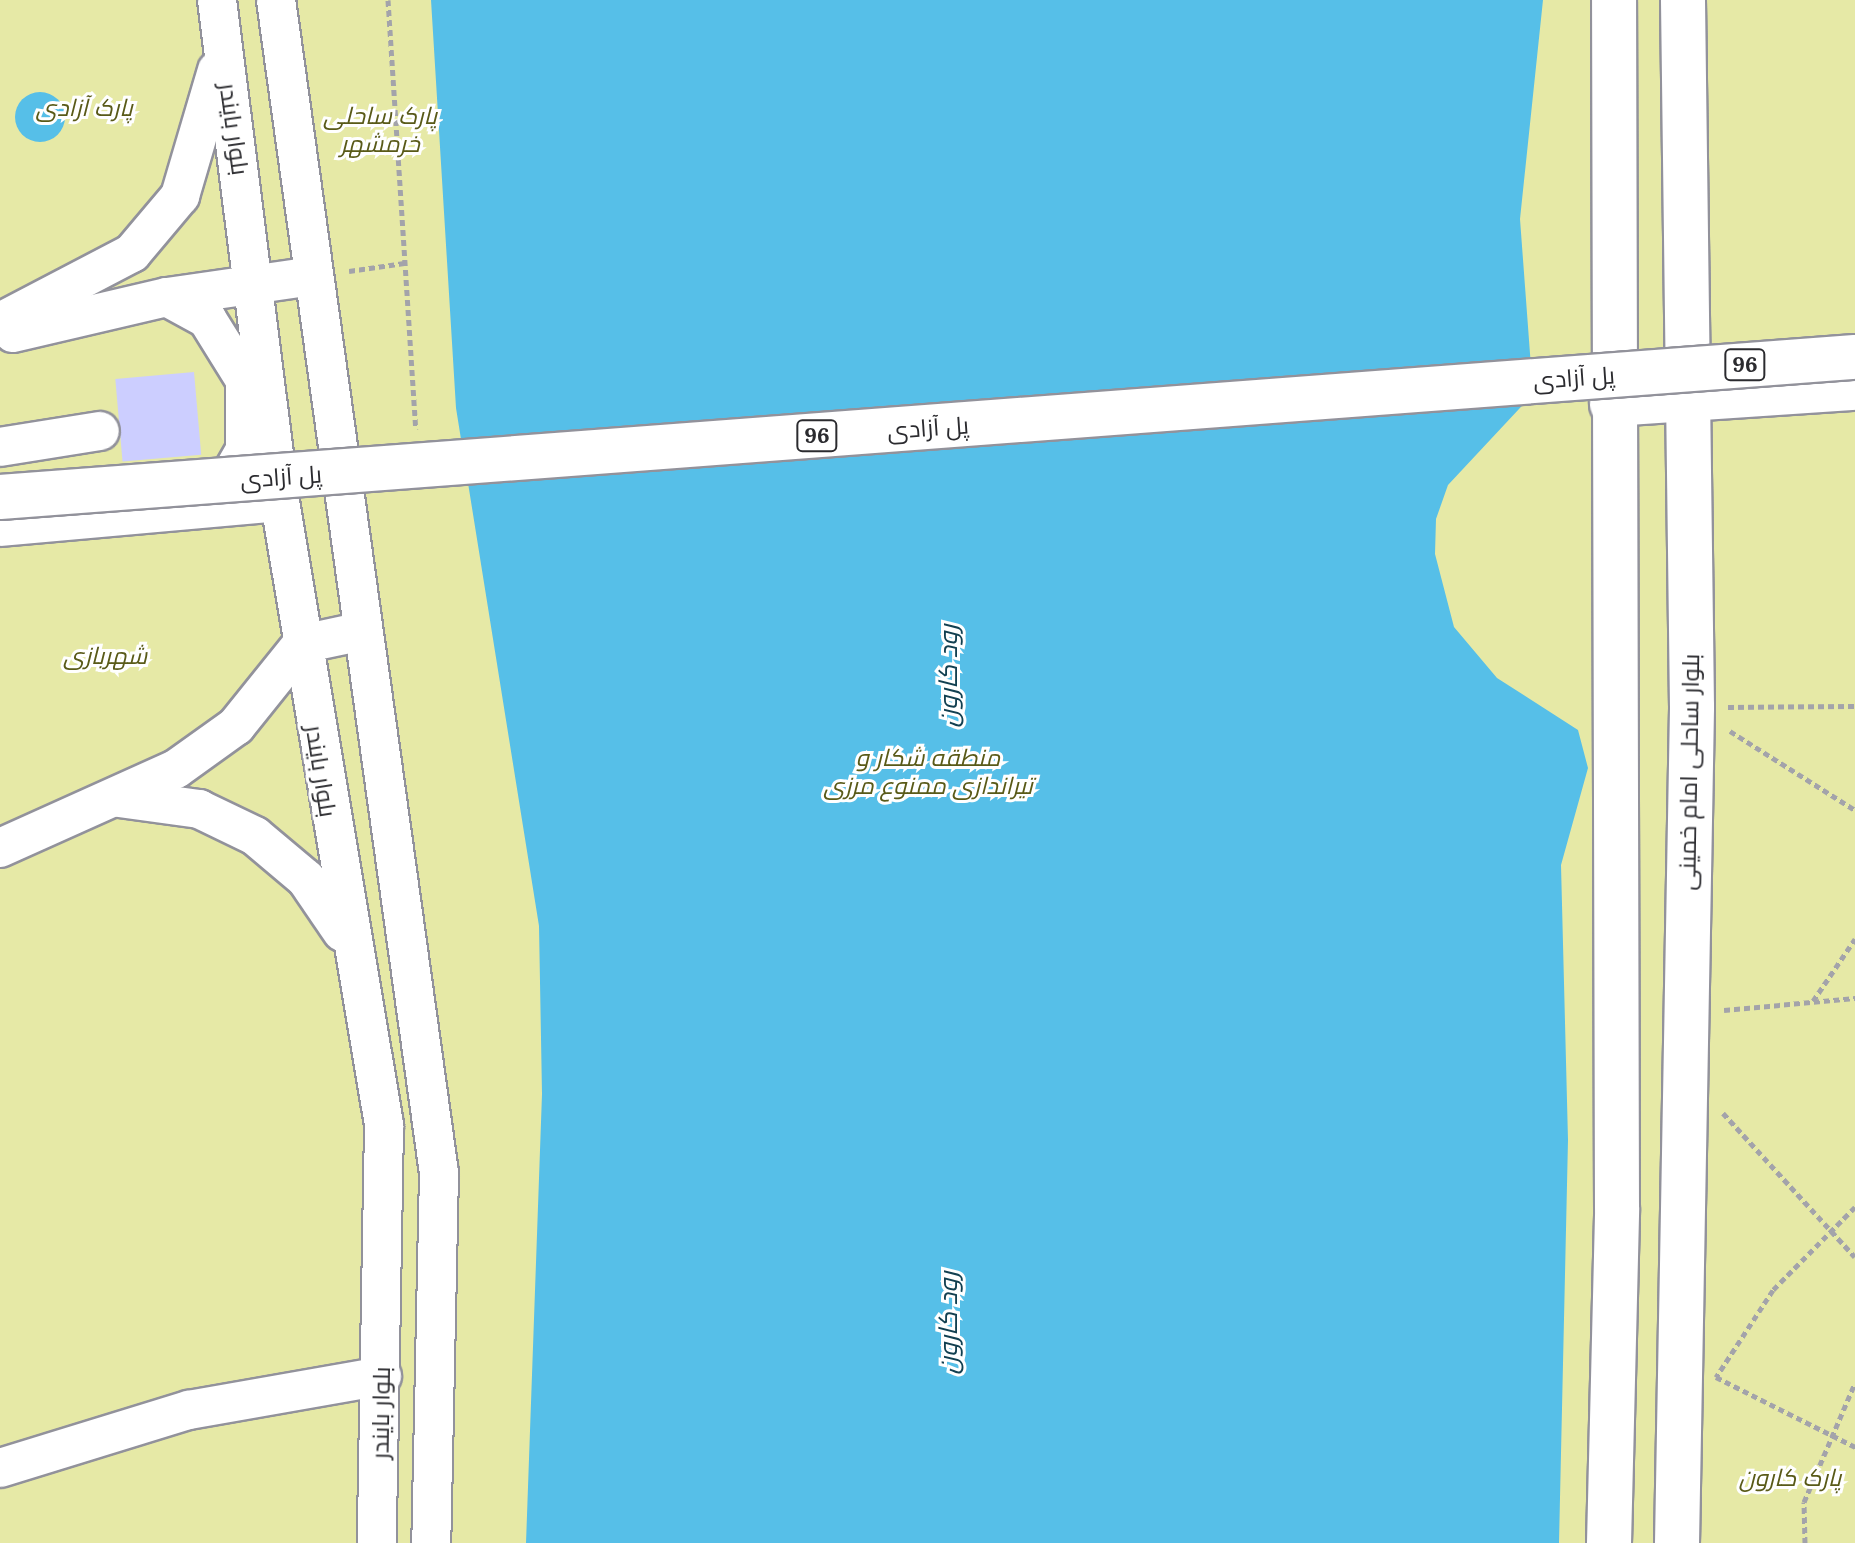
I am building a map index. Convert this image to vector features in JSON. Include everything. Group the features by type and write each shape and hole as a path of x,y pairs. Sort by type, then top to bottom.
{"main road":[{"path":"1609,1543 1617,1208 1612,404 1614,0"},
{"name":"بلوار ساحلی امام خمینی","path":"1677,1543 1692,707 1683,0"},
{"name":"پل آزادی","path":"0,497 1855,357"},
{"path":"1612,404 1855,388"}],"street":[{"name":"بلوار بایندر","path":"217,0 256,284 280,502 384,1125 377,1543"},
{"path":"276,0 439,1173 431,1543"},
{"path":"0,322 132,253 180,196 222,48"},
{"path":"0,337 167,297 313,276"},
{"path":"167,297 207,319 245,380 245,450 208,509"},
{"path":"0,447 100,431"},
{"path":"0,527 280,502"},
{"path":"0,848 176,769 236,726 302,644 363,631"},
{"path":"108,798 184,805 255,836 326,904 355,964"},
{"path":"0,1468 189,1410 382,1376"}],"path":[{"path":"388,0 418,429 402,430"},
{"path":"313,276 404,263"},
{"path":"1692,707 1855,706"},
{"path":"1692,707 1855,810"},
{"path":"1812,1002 1855,939"},
{"path":"1686,1013 1855,998"},
{"path":"1685,1071 1855,1257"},
{"path":"1855,1207 1833,1234 1773,1290 1716,1377 1855,1447"},
{"path":"1805,1543 1804,1502 1855,1383"}],"green space":[{"name":"منطقه شکار و تیراندازی ممنوع مرزی","path":"0,0 1855,0 1855,1543 0,1543"}],"water":[{"name":"رود کارون","path":"431,0 1543,0 1520,219 1533,394 1448,485 1436,519 1435,554 1454,627 1497,678 1578,730 1588,768 1561,865 1568,1140 1559,1543 526,1543 542,1094 539,926 456,408"},
{"path":"40,92 58,99 65,117 58,135 40,142 22,135 15,117 22,99"}],"building":[{"path":"194,372 201,455 123,462 115,379"}],"park label":[{"name":"پارک آزادی","path":"84,108"},
{"name":"پارک ساحلی خرمشهر","path":"380,130"},
{"name":"شهربازی","path":"105,656"},
{"name":"پارک کارون","path":"1790,1478"}]}
